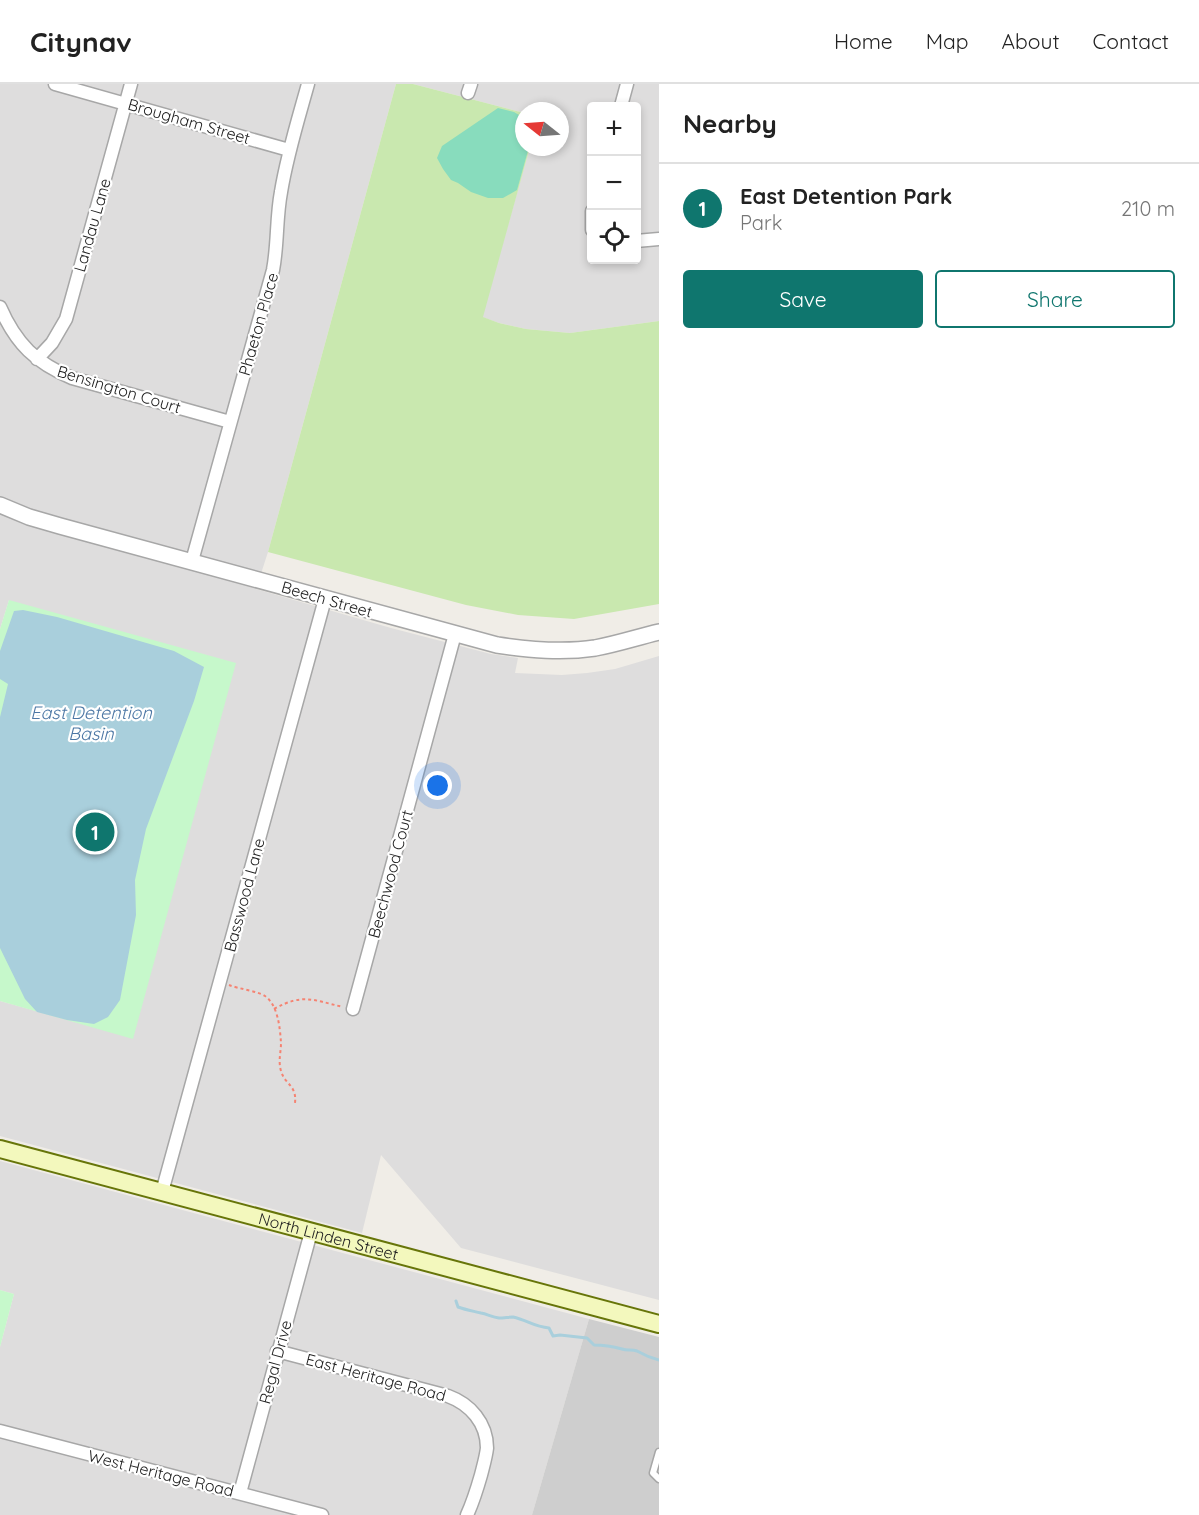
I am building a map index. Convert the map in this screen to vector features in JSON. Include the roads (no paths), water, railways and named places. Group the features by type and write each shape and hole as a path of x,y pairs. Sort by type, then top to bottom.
{"main road":[{"name":"North Linden Street","path":"0,1149 659,1324"}],"street":[{"name":"Brougham Street","path":"55,84 289,150"},
{"name":"Landau Lane","path":"37,358 52,343 66,319 131,84"},
{"name":"Phaeton Place","path":"192,561 273,270 277,251 280,194 289,150 308,84"},
{"path":"622,102 627,84"},
{"path":"641,241 659,239"},
{"name":"Bensington Court","path":"0,307 15,336 37,358 54,370 72,378 230,422"},
{"name":"Beech Street","path":"0,506 39,520 497,645 558,651 602,646 659,632"},
{"name":"Basswood Lane","path":"162,1192 325,598"},
{"name":"Beechwood Court","path":"353,1009 454,634"},
{"name":"Regal Drive","path":"240,1493 310,1232"},
{"name":"East Heritage Road","path":"277,1351 448,1396 470,1408 481,1422 486,1438 486,1455 467,1515"},
{"name":"West Heritage Road","path":"0,1431 322,1515"}],"lane":[{"path":"659,1452 653,1473 659,1479"}],"water":[{"name":"East Detention Basin","path":"23,610 57,617 174,651 204,667 194,701 146,829 135,880 136,915 120,1000 108,1017 94,1024 37,1012 25,999 0,948 0,717 8,684 0,679 0,651 14,611"}],"waterway":[{"path":"456,1301 458,1307 464,1309 499,1318 513,1317 549,1328 553,1336 587,1338 594,1345 635,1350 659,1360"}],"place":[{"name":"East Detention Park","path":"95,832"}]}
